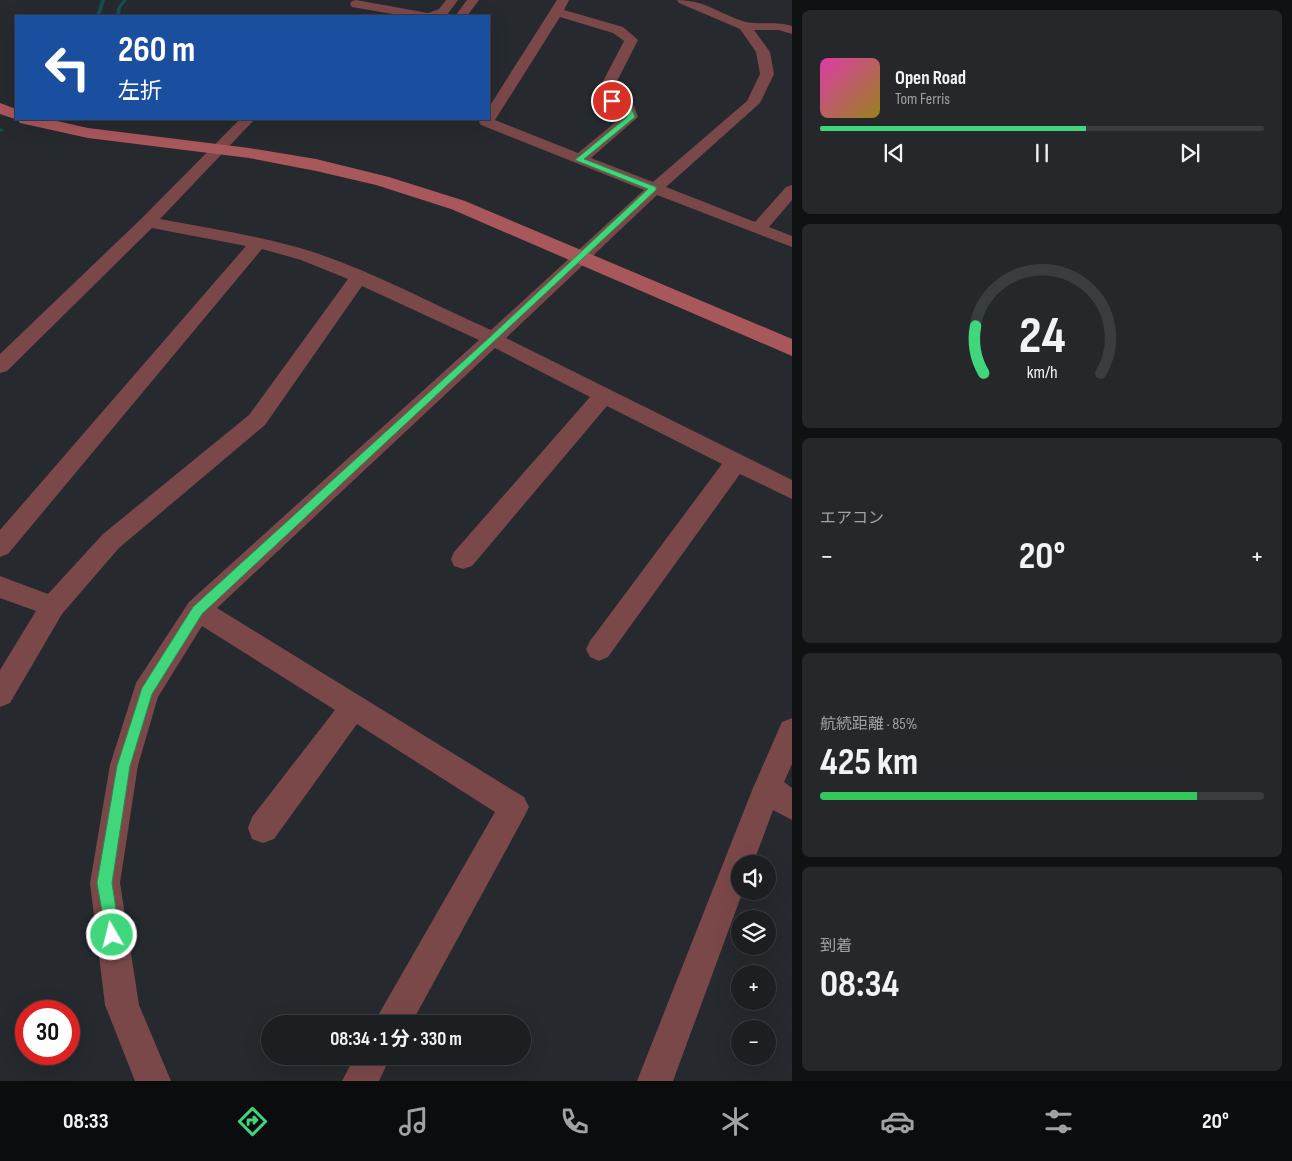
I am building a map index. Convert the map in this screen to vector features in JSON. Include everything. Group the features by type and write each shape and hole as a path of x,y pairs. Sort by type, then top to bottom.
{"street":[{"path":"435,15 443,12 452,0"},
{"path":"462,15 473,0"},
{"path":"683,0 745,26 780,26 792,30"},
{"path":"355,5 418,15"},
{"path":"490,117 560,6 618,30 631,40 605,91 612,101 628,108 631,117 579,160"},
{"path":"153,1081 122,1004 104,883 124,766 146,692 198,610 493,339 580,256 753,103 767,74 763,52 745,26"},
{"path":"0,108 15,115"},
{"path":"30,120 88,133 221,148 316,165 382,181 458,205 792,348"},
{"path":"0,366 148,222 247,120"},
{"path":"488,120 579,160 792,242"},
{"path":"758,229 792,190"},
{"path":"148,222 258,243 307,256 359,277 493,339 792,490"},
{"path":"0,547 258,243"},
{"path":"0,694 53,606 111,541 257,420 359,277"},
{"path":"463,559 604,396"},
{"path":"599,648 736,462"},
{"path":"0,587 53,606"},
{"path":"198,610 514,807 397,1015"},
{"path":"263,828 353,708"},
{"path":"655,1081 766,788 792,731"},
{"path":"766,788 792,805"},
{"path":"360,1081 369,1065"}],"waterway":[{"path":"98,15 103,0"},
{"path":"118,15 119,8 125,0"}],"route":[{"path":"112,935 104,883 124,766 146,692 198,610 654,189 579,160 631,117 628,108 612,101"}]}
